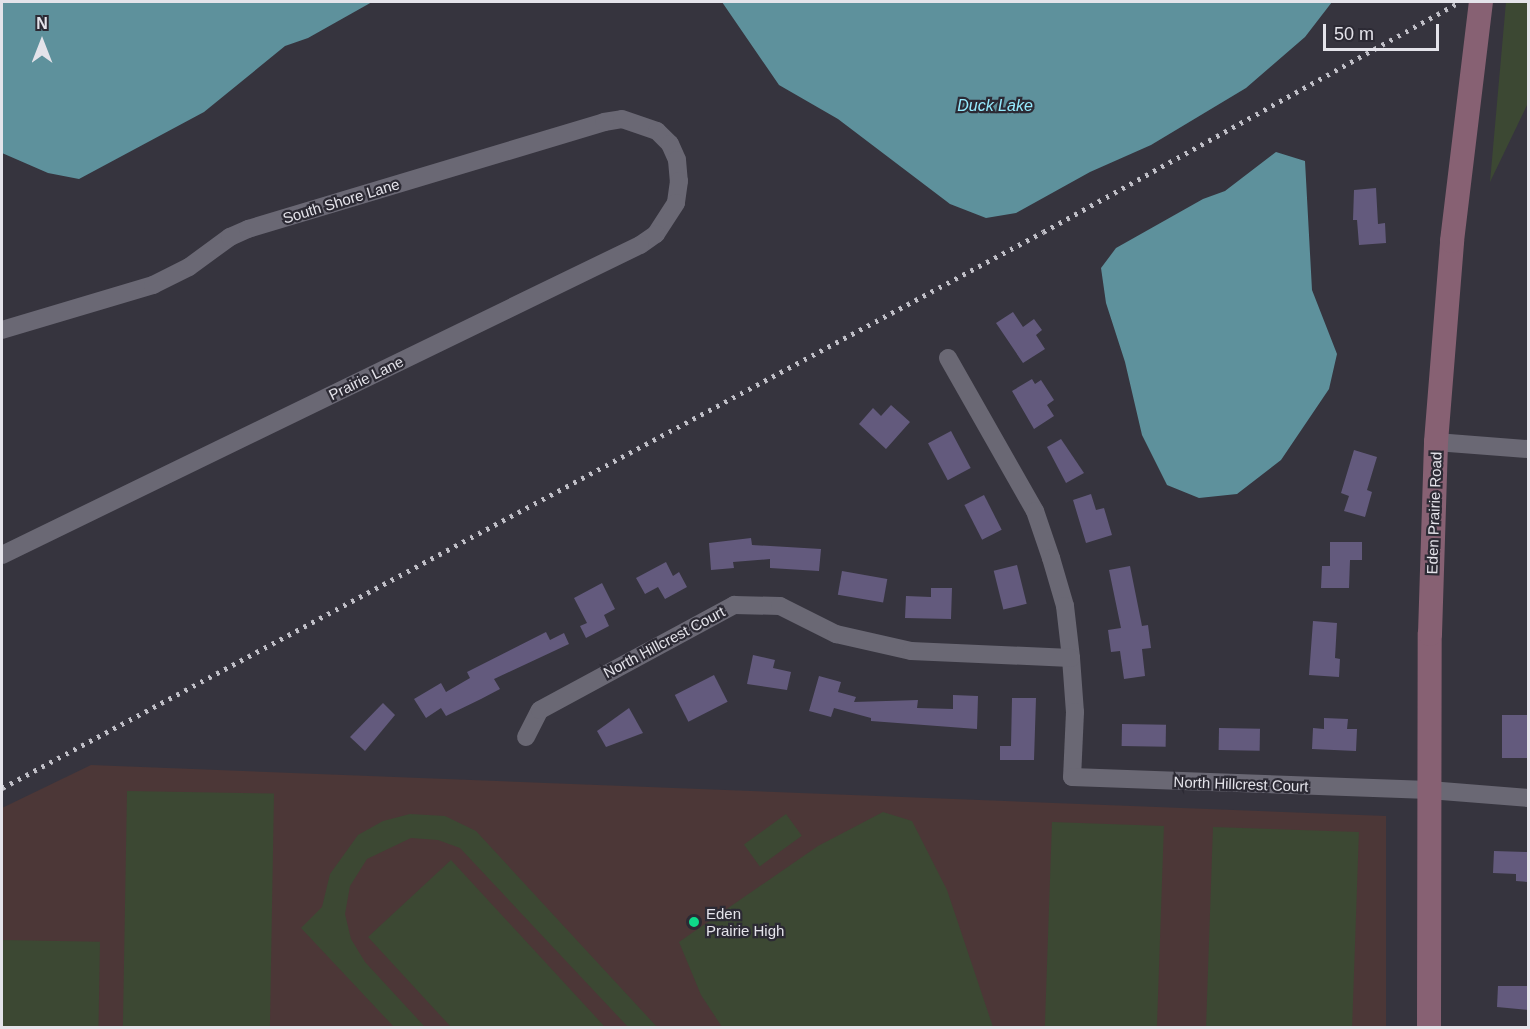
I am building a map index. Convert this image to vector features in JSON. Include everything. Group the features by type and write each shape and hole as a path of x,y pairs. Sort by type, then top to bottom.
{"main road":[{"name":"Eden Prairie Road","path":"1430,1028 1429,790 1436,442 1452,241 1481,2"}],"street":[{"name":"South Shore Lane","path":"2,330 153,285 189,267 230,237 248,229 604,122 640,122 670,144 676,160"},
{"name":"Prairie Lane","path":"2,555 640,245 656,234 676,203 680,181 676,160"},
{"name":"North Hillcrest Court","path":"948,358 1035,511 1065,606 1075,712 1072,777 1429,790 1528,798"},
{"path":"1436,442 1528,449"},
{"name":"North Hillcrest Court","path":"526,738 540,710 734,605 780,606 836,634 892,649 1071,658"}],"shaded area":[{"name":"Eden Prairie High","path":"91,765 1386,816 1386,1027 2,1028 2,808"}],"green space":[{"path":"1506,2 1528,2 1528,103 1490,182"},
{"path":"127,791 274,794 270,1028 123,1027"},
{"path":"883,812 912,821 947,890 993,1027 722,1027 701,995 679,942 818,846"},
{"path":"410,814 445,816 476,831 657,1027 628,1027 460,848 438,840 411,838 367,859 350,886 345,914 351,939 365,962 425,1027 394,1027 301,928 322,907 330,874 358,835 383,821"},
{"path":"786,814 802,836 760,866 744,845"},
{"path":"1052,822 1164,826 1157,1028 1045,1027"},
{"path":"1213,827 1359,832 1352,1028 1206,1027"},
{"path":"451,860 605,1027 451,1027 368,937"},
{"path":"2,940 100,942 98,1028 2,1027"}],"water":[{"path":"2,2 372,2 308,38 285,46 204,112 79,179 48,173 2,153"},
{"name":"Duck Lake","path":"722,2 1332,2 1305,37 1246,88 1151,145 1090,172 1016,213 986,218 950,204 838,119 779,85"},
{"path":"1276,152 1305,161 1312,290 1337,354 1329,389 1281,460 1237,494 1199,498 1167,485 1142,435 1125,362 1106,303 1101,268 1116,248 1203,199 1225,191"}],"building":[{"path":"1376,188 1378,224 1385,223 1386,243 1359,245 1357,220 1353,220 1354,190"},
{"path":"1013,312 1023,327 1034,319 1042,330 1036,335 1045,349 1023,363 996,323"},
{"path":"1032,379 1035,384 1041,380 1054,400 1047,405 1054,416 1034,429 1012,391"},
{"path":"891,405 910,422 886,449 859,424 873,408 881,416"},
{"path":"951,431 971,468 948,480 928,443"},
{"path":"1061,439 1084,473 1066,483 1047,447"},
{"path":"1354,450 1377,457 1367,490 1372,492 1365,517 1344,511 1349,496 1341,493"},
{"path":"1091,494 1096,510 1104,508 1112,535 1086,543 1073,500"},
{"path":"984,495 1002,530 982,540 964,505"},
{"path":"751,538 752,545 821,549 819,571 770,568 770,559 733,562 734,568 711,570 709,543"},
{"path":"1330,542 1362,542 1362,560 1350,560 1349,588 1321,588 1322,566 1330,566"},
{"path":"666,562 673,576 679,572 687,587 665,599 658,587 645,594 636,578"},
{"path":"1017,565 1027,604 1003,610 994,571"},
{"path":"1130,566 1142,626 1148,625 1151,648 1142,649 1145,676 1124,679 1120,651 1111,652 1108,630 1121,628 1109,570"},
{"path":"842,571 887,579 883,603 838,595"},
{"path":"602,583 615,609 604,615 609,626 586,638 580,626 587,623 574,598"},
{"path":"931,588 952,588 951,619 905,618 906,596 931,597"},
{"path":"1313,621 1337,623 1335,658 1340,659 1339,677 1309,675"},
{"path":"546,632 550,640 564,633 569,644 494,679 500,689 481,699 446,716 441,708 426,718 414,699 441,683 446,692 470,678 467,672"},
{"path":"753,655 775,660 773,668 791,672 787,690 747,684"},
{"path":"714,675 728,702 688,722 675,695"},
{"path":"819,676 841,682 838,692 856,697 854,702 918,700 917,708 953,709 953,695 978,696 977,729 871,721 871,718 834,708 831,717 809,711"},
{"path":"1012,698 1036,698 1034,760 1000,760 1000,746 1011,746"},
{"path":"383,703 395,715 365,751 350,737"},
{"path":"629,708 643,733 606,747 597,731"},
{"path":"1502,715 1527,715 1527,758 1502,758"},
{"path":"1324,718 1348,719 1347,729 1357,729 1356,751 1312,749 1313,728 1324,729"},
{"path":"1122,724 1166,725 1166,747 1122,746"},
{"path":"1219,728 1260,729 1260,751 1219,750"},
{"path":"1494,851 1528,852 1528,882 1516,881 1516,874 1493,873"},
{"path":"1498,986 1528,986 1528,1010 1497,1007"}],"railway":[{"path":"2,788 1043,232 1460,2"}],"place":[{"name":"Eden Prairie High","path":"694,922"}]}
